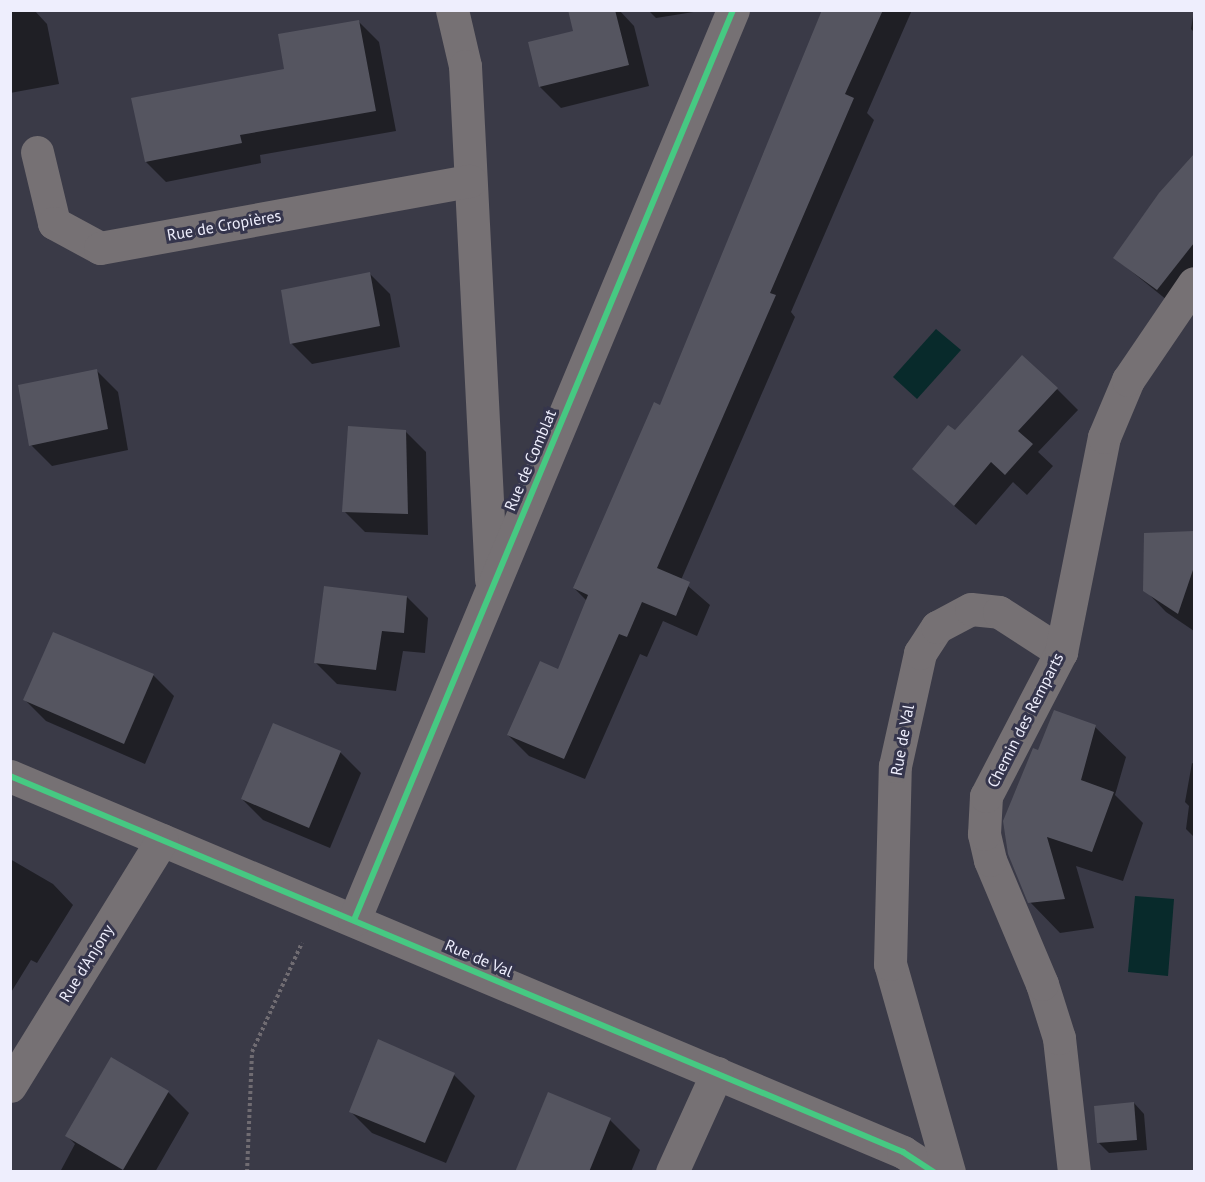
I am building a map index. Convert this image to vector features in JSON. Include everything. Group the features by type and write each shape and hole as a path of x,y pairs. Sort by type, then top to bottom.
{"street":[{"path":"452,10 465,66 492,588"},
{"name":"Rue de Comblat","path":"354,920 733,10"},
{"name":"Rue de Cropières","path":"38,152 54,223 100,248 470,181"},
{"name":"Chemin des Remparts","path":"1074,1172 1059,1038 1042,984 990,860 984,834 986,796 1060,652 1104,437 1128,380 1194,283"},
{"name":"Rue de Val","path":"949,1172 890,964 895,766 920,653 938,627 971,609 999,612 1060,652"},
{"name":"Rue de Val","path":"10,776 903,1152 933,1172"},
{"name":"Rue d'Anjony","path":"10,1086 162,840"},
{"path":"672,1172 717,1073"}],"path":[{"path":"248,1172 252,1052 319,906"}],"shaded area":[{"path":"936,329 961,350 917,399 893,377"},
{"path":"1135,896 1174,899 1168,976 1128,972"}],"building":[{"path":"568,10 615,10 629,65 539,87 528,42 573,31"},
{"path":"822,10 883,10 845,94 854,98 770,293 776,295 657,568 690,582 676,616 642,602 627,637 619,634 564,759 507,735 540,661 558,669 588,595 573,588 654,402 660,405"},
{"path":"359,20 376,111 240,135 242,143 145,162 131,98 284,69 278,34"},
{"path":"1194,154 1194,243 1157,290 1113,258 1159,193"},
{"path":"370,272 380,326 290,344 281,290"},
{"path":"1022,355 1058,388 1018,431 1033,444 1005,475 991,462 954,506 912,469 948,425 955,430"},
{"path":"97,369 108,429 29,446 18,385"},
{"path":"348,426 406,430 408,514 342,512"},
{"path":"1194,531 1194,567 1178,614 1143,591 1144,533"},
{"path":"324,586 407,596 404,633 382,631 376,670 314,663"},
{"path":"53,632 154,674 124,744 23,700"},
{"path":"1054,710 1096,725 1081,780 1114,792 1092,852 1047,837 1065,899 1028,903 1008,854 1003,821 1033,748 1038,750"},
{"path":"273,723 341,751 309,828 241,799"},
{"path":"378,1039 455,1073 425,1143 349,1112"},
{"path":"111,1057 169,1091 123,1170 65,1136"},
{"path":"548,1092 611,1118 589,1172 515,1172"},
{"path":"1134,1102 1137,1140 1097,1143 1094,1106"}],"cycle path":[{"path":"354,920 733,10"},
{"path":"10,776 903,1152 934,1172"}]}
